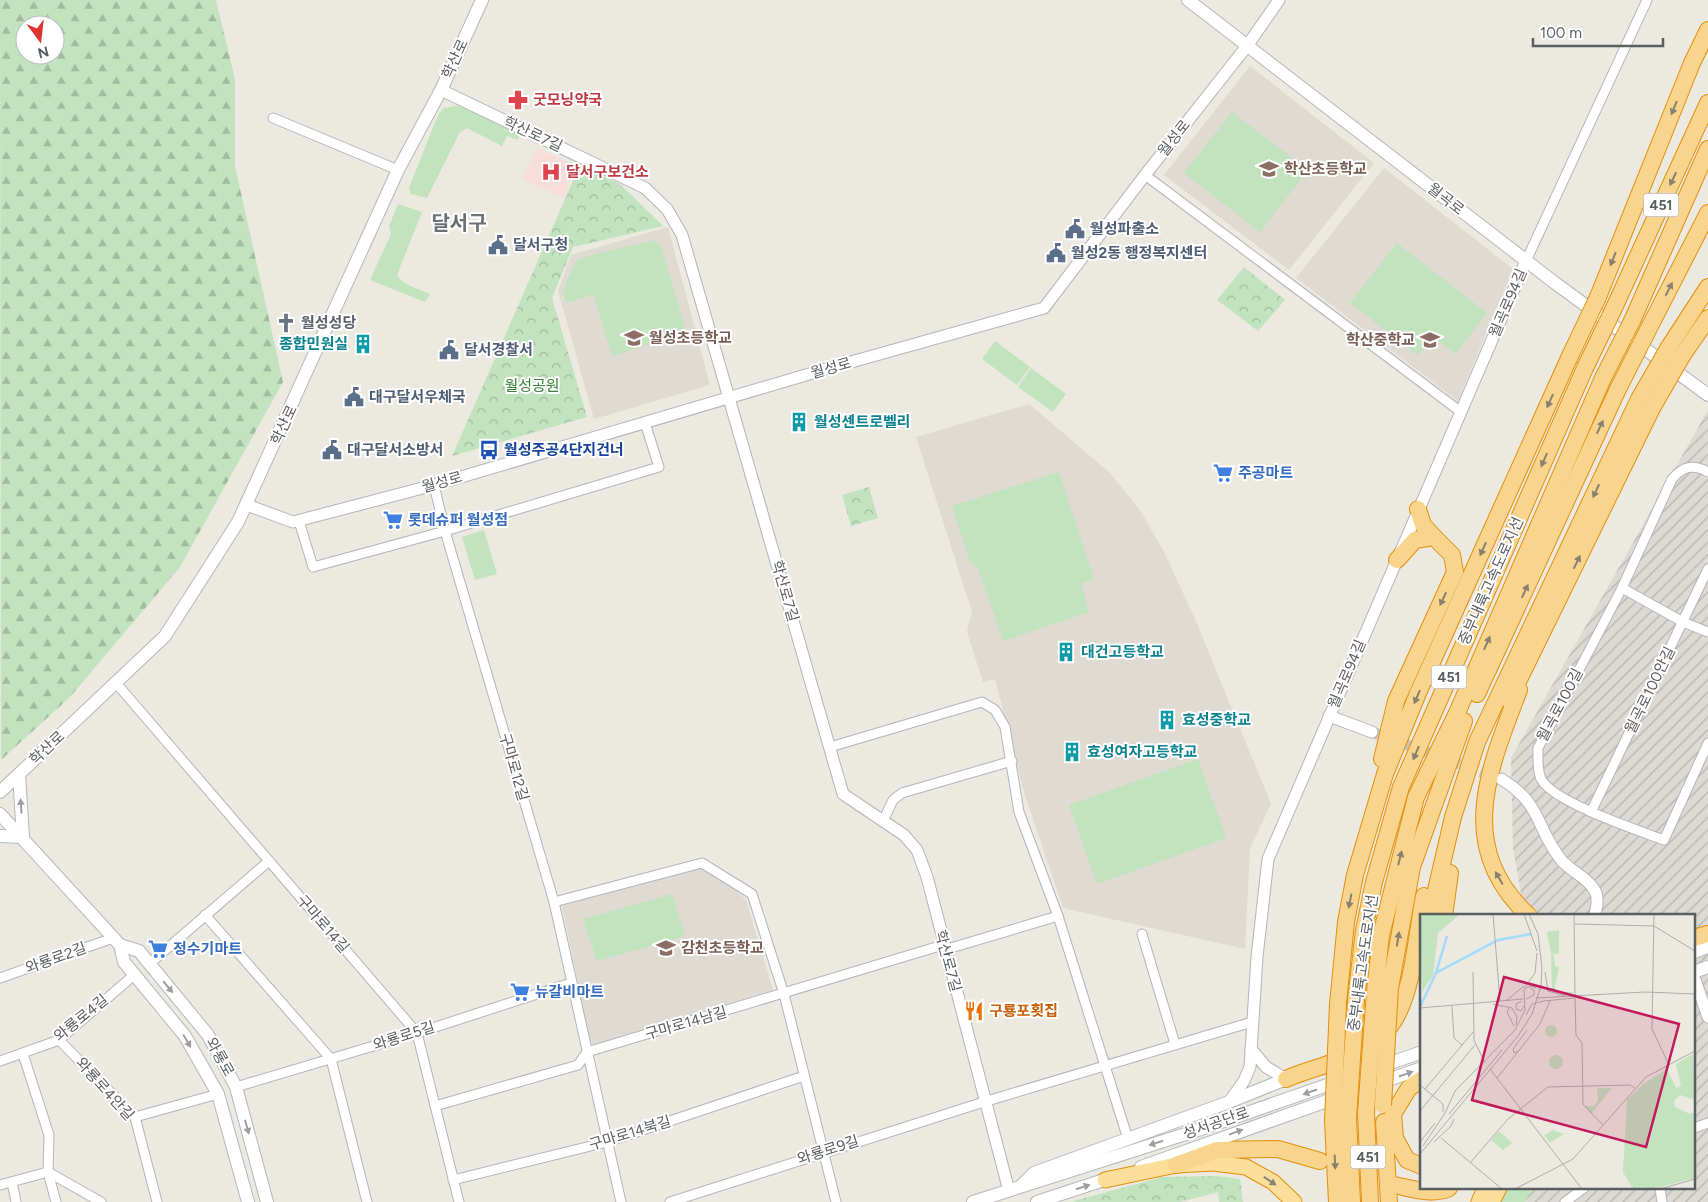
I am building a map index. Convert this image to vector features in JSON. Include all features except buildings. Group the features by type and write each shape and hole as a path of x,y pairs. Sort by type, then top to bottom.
{"highway":[{"path":"1355,875 1385,774 1418,693 1598,297 1692,63 1708,30"},
{"name":"중부내륙고속도로지선","path":"1352,1202 1341,1120 1364,930 1374,882 1401,787 1585,368 1708,103"},
{"name":"중부내륙고속도로지선","path":"1370,1202 1366,1112 1383,990 1381,935 1416,797 1457,713 1602,378 1632,321 1708,149"},
{"path":"1389,1202 1383,1106 1383,990 1412,867 1459,732 1618,388 1708,213"},
{"path":"1430,914 1453,817 1476,742 1646,404 1676,351 1708,287"},
{"path":"1676,351 1708,318"},
{"path":"1444,914 1448,880 1485,745 1531,657 1646,404"},
{"path":"1337,1202 1341,1120 1338,1004 1346,922 1355,875 1396,701 1455,572 1452,555 1423,525 1418,509"},
{"path":"1397,560 1415,540 1434,537"},
{"path":"1420,914 1442,813 1468,736 1530,632"},
{"path":"1527,914 1509,894 1495,871 1483,826 1486,790 1492,762 1531,657"},
{"path":"1286,1078 1345,1058 1381,1035 1391,1025 1411,979 1420,915"},
{"path":"1420,1080 1409,1088 1393,1114 1395,1138 1407,1160 1420,1165"},
{"path":"1105,1180 1176,1165 1217,1150 1278,1150 1320,1161"},
{"path":"1176,1165 1213,1163 1246,1166 1273,1182 1294,1202"},
{"path":"1394,1185 1420,1190 1446,1190"},
{"path":"1479,1202 1484,1190"},
{"path":"1492,1202 1498,1190"}],"main road":[{"name":"학산로","path":"0,792 166,636 238,522 398,170 441,90 482,0"},
{"name":"월곡로","path":"1188,0 1526,261 1708,395"},
{"path":"0,836 23,837 19,774"},
{"name":"와룡로","path":"0,814 116,941 124,962 185,1036 218,1094 248,1202"},
{"name":"와룡로","path":"116,941 139,951 208,1035 236,1087 267,1202"},
{"path":"1696,951 1708,947"},
{"path":"1696,971 1708,967"},
{"name":"성서공단로","path":"973,1202 1013,1194 1420,1053"},
{"name":"성서공단로","path":"1037,1202 1105,1180 1420,1069"},
{"path":"1013,1194 1034,1173 1229,1102 1286,1078"}],"street":[{"name":"월성로","path":"247,505 293,522 299,521 434,485 826,369 1044,308 1145,175 1247,46 1279,0"},
{"path":"1526,261 1647,0"},
{"name":"학산로7길","path":"441,90 645,188 667,209 682,235 692,263 731,398 843,794 904,835 917,850 927,877 944,948 1013,1194"},
{"path":"273,118 398,170"},
{"path":"1145,175 1461,412"},
{"name":"월곡로94길","path":"1229,1102 1244,1081 1250,1067 1252,1022 1268,859 1526,261"},
{"path":"299,521 313,568 445,531 659,468 645,422"},
{"name":"월곡로100길","path":"1708,472 1691,466 1680,470 1672,479 1622,588 1538,748 1541,778 1548,788 1591,812 1664,840 1708,743"},
{"name":"구마로12길","path":"434,485 445,531 554,902 621,1202"},
{"name":"월곡로100안길","path":"1591,812 1708,569"},
{"path":"1622,588 1683,622 1708,632"},
{"name":"구마로14길","path":"116,683 417,1033 459,1202"},
{"path":"830,747 982,702 995,710 1004,727 1012,761 1019,812 1058,916 1128,1139"},
{"path":"1329,716 1372,732"},
{"path":"883,821 893,800 902,793 1012,761"},
{"path":"1501,779 1527,798 1538,815 1552,848 1596,893 1597,910 1595,914"},
{"path":"149,964 269,861"},
{"path":"554,902 702,863 752,894 784,994 836,1202"},
{"path":"205,915 331,1059 367,1202"},
{"name":"구마로14남길","path":"435,1106 578,1065 587,1052 1058,916"},
{"path":"1142,934 1175,1044"},
{"name":"와룡로2길","path":"0,978 116,941"},
{"name":"와룡로4길","path":"0,1061 59,1040 134,974"},
{"name":"와룡로5길","path":"236,1087 417,1033 571,983"},
{"path":"1696,983 1708,1017"},
{"name":"와룡로9길","path":"670,1202 987,1101 1252,1022"},
{"name":"와룡로4안길","path":"59,1040 134,1117 157,1202"},
{"path":"1251,1049 1266,1067 1286,1078"},
{"path":"24,1054 49,1135 48,1172 56,1202"},
{"name":"구마로14북길","path":"454,1180 607,1142 804,1076"},
{"path":"134,1117 218,1094"},
{"path":"1696,1127 1708,1122"},
{"path":"0,1185 48,1172 101,1202"},
{"path":"12,1182 16,1202"},
{"path":"1565,1202 1581,1190"}],"shaded area":[{"name":"학산초등학교","path":"1250,66 1374,163 1289,270 1164,175"},
{"name":"달서구보건소","path":"537,148 578,167 573,178 569,176 565,185 569,187 564,198 522,179"},
{"name":"학산중학교","path":"1384,168 1513,269 1458,401 1296,278"},
{"name":"월성초등학교","path":"668,227 710,385 594,419 558,291 571,255"},
{"path":"1029,404 1109,472 1140,510 1164,552 1195,619 1271,804 1250,848 1245,949 1063,908 1024,792 995,679 983,682 967,632 972,612 916,437"},
{"path":"1708,410 1708,1202 1510,1202 1516,1190 1696,1190 1696,914 1525,914 1513,848 1511,758"},
{"name":"감천초등학교","path":"694,866 710,871 724,879 746,900 773,990 591,1045 562,906"}],"green space":[{"path":"0,0 216,0 235,79 235,166 283,382 180,567 70,697 1,760"},
{"path":"461,105 522,132 517,140 507,136 502,146 467,128 460,132 427,198 411,194 409,188 438,115 444,108"},
{"path":"1232,112 1308,170 1260,232 1184,173"},
{"name":"월성공원","path":"580,165 620,184 663,226 573,247 552,298 587,417 452,456"},
{"path":"398,204 422,212 397,275 407,284 430,294 425,302 370,280 391,234 389,226"},
{"path":"655,240 662,249 685,328 680,335 612,356 593,294 566,303 563,291 576,261 584,257"},
{"path":"1397,243 1487,313 1455,354 1433,337 1418,355 1350,303"},
{"path":"1244,267 1285,300 1258,331 1217,300"},
{"path":"995,341 1030,367 1017,385 982,359"},
{"path":"1031,368 1066,394 1053,412 1018,387"},
{"path":"1059,472 1094,579 1081,583 1089,612 1003,641 978,568 970,562 952,506"},
{"path":"869,487 878,518 851,526 842,495"},
{"path":"484,530 497,574 475,580 462,537"},
{"path":"1198,759 1226,838 1097,884 1069,805"},
{"path":"672,894 685,936 597,961 583,919"},
{"path":"1216,1176 1240,1179 1243,1202 1219,1202 1218,1192 1180,1202 1070,1202 1162,1177"},
{"path":"1505,1190 1531,1190 1525,1202 1499,1202"}],"tunnel":[{"path":"1372,732 1495,777"}],"place":[{"name":"굿모닝약국","path":"518,100"},
{"name":"학산초등학교","path":"1269,169"},
{"name":"달서구보건소","path":"551,172"},
{"name":"월성파출소","path":"1075,229"},
{"name":"달서구청","path":"498,245"},
{"name":"월성2동 행정복지센터","path":"1056,253"},
{"name":"월성성당","path":"286,323"},
{"name":"월성초등학교","path":"634,338"},
{"name":"학산중학교","path":"1430,340"},
{"name":"종합민원실","path":"363,344"},
{"name":"달서경찰서","path":"449,350"},
{"name":"대구달서우체국","path":"354,397"},
{"name":"월성센트로벨리","path":"799,422"},
{"name":"대구달서소방서","path":"332,450"},
{"name":"월성주공4단지건너","path":"489,450"},
{"name":"주공마트","path":"1223,473"},
{"name":"롯데슈퍼 월성점","path":"393,520"},
{"name":"대건고등학교","path":"1066,652"},
{"name":"효성중학교","path":"1167,720"},
{"name":"효성여자고등학교","path":"1072,752"},
{"name":"감천초등학교","path":"666,948"},
{"name":"정수기마트","path":"158,949"},
{"name":"뉴갈비마트","path":"520,992"},
{"name":"구룡포횟집","path":"974,1011"}],"district":[{"name":"달서구","path":"459,223"}]}
